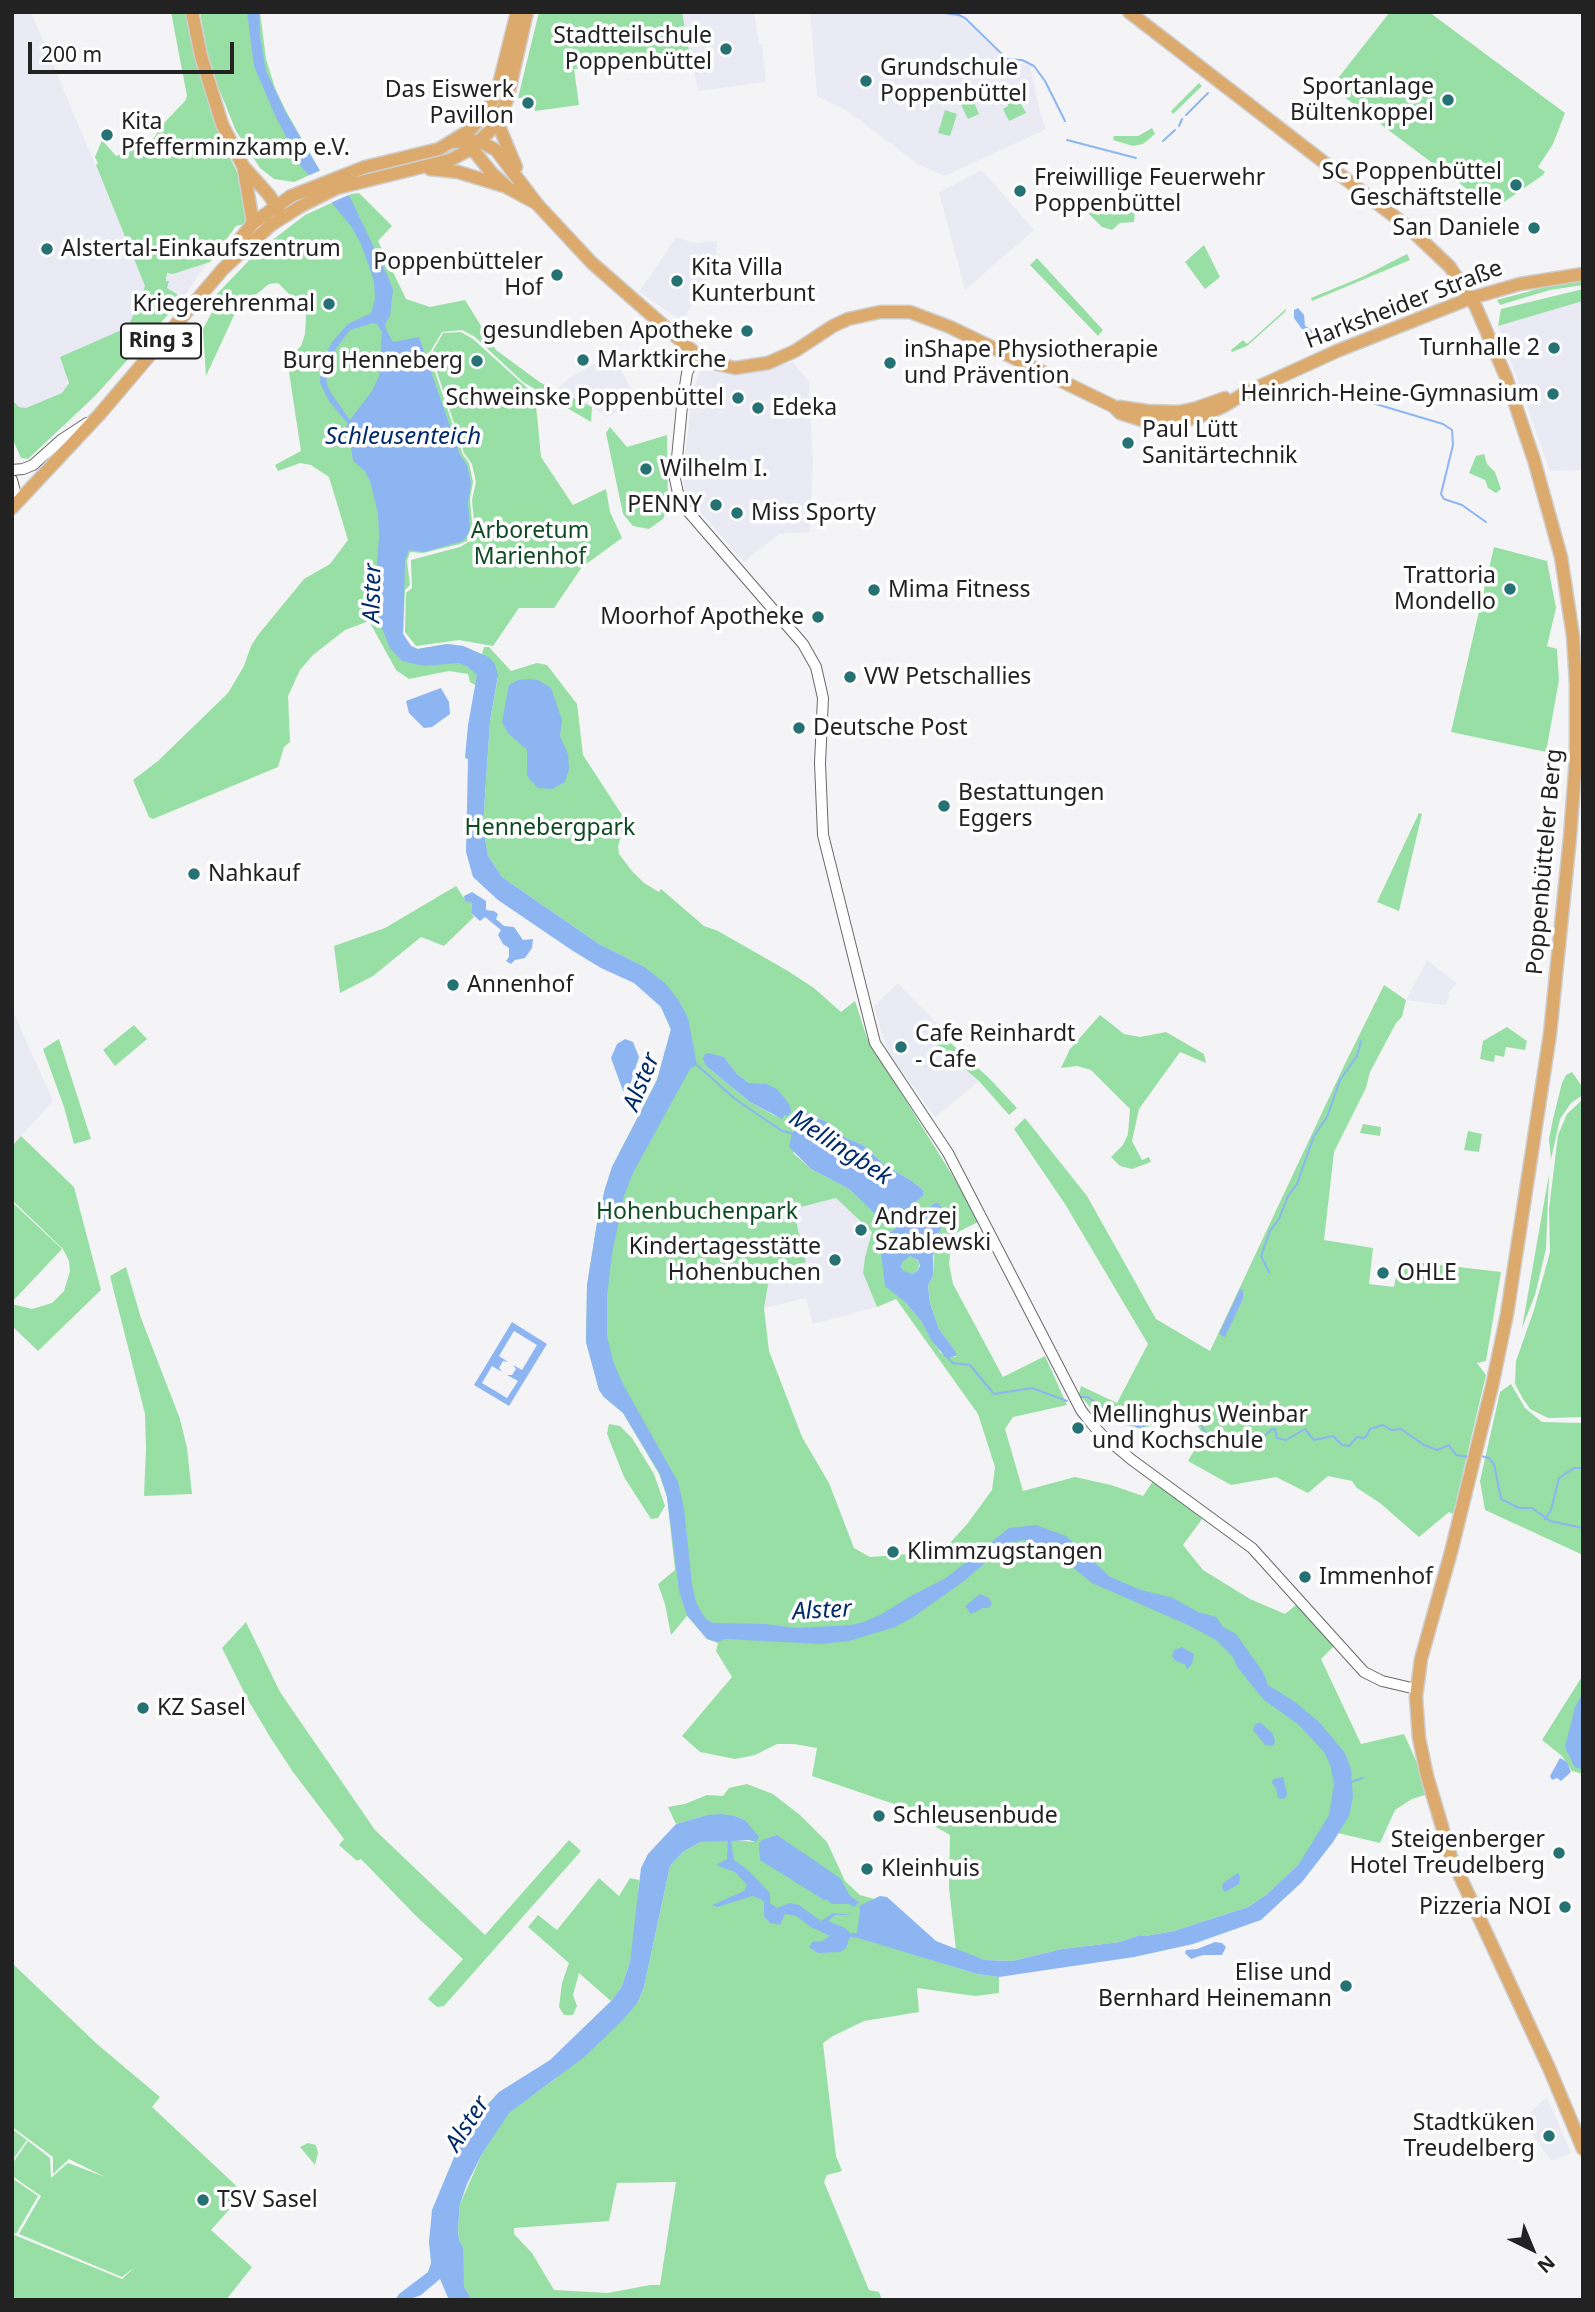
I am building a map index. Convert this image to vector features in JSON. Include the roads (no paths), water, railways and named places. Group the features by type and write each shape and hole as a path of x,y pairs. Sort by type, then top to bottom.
{"main road":[{"path":"192,12 216,109 258,194 280,218"},
{"name":"Ring 3","path":"225,268 236,244 253,223 272,207 339,182 365,167 439,149 477,124 497,92 517,12"},
{"name":"Ring 3","path":"339,182 423,168 459,156 475,143 498,120 510,90 527,12"},
{"name":"Poppenbütteler Berg","path":"1129,12 1408,227 1450,267 1471,298 1506,377 1555,533 1571,615 1576,717 1570,837 1550,1034 1507,1314 1479,1438 1421,1659 1416,1689 1419,1738 1439,1821 1451,1857 1541,2050 1583,2150"},
{"path":"498,120 500,131 523,183"},
{"path":"477,124 475,143 478,158 508,188"},
{"path":"453,142 475,143 496,150 537,204"},
{"path":"243,166 253,223"},
{"path":"423,168 458,172 508,188 537,204"},
{"name":"Ring 3","path":"12,506 99,415 225,268 245,247 306,196"},
{"name":"Harksheider Straße","path":"537,204 592,263 696,354 723,366 754,366 784,357 832,326 848,319 880,312 910,312 950,327 1113,406 1120,413 1151,423 1175,423 1208,414 1245,393 1361,340 1471,298 1520,284 1583,274"}],"street":[{"path":"696,354 687,373 680,419 675,479 678,493 686,509 803,644 816,667 823,698 820,762 823,835 875,1043 948,1153 1081,1410 1102,1435 1132,1460 1243,1540 1275,1571 1364,1672 1382,1681 1416,1689"},
{"path":"12,470 33,465 61,440 99,415"},
{"path":"12,480 15,492 12,506"}],"water":[{"path":"247,12 259,12 266,71 285,111 320,171 350,197 389,279 393,290 390,316 385,324 387,331 393,342 419,337 460,455 467,465 471,483 468,503 470,531 463,541 424,552 409,550 405,560 403,634 411,646 417,649 447,644 463,646 490,658 495,664 498,676 490,721 483,826 488,856 502,877 599,944 643,966 666,984 688,1018 697,1065 690,1069 633,1173 624,1196 612,1254 607,1296 607,1337 614,1364 624,1386 678,1482 684,1508 692,1584 702,1613 713,1623 797,1628 864,1622 946,1578 1009,1528 1036,1525 1066,1536 1110,1577 1141,1590 1173,1598 1198,1612 1216,1617 1223,1627 1236,1634 1263,1672 1268,1685 1319,1722 1345,1753 1351,1769 1353,1797 1349,1816 1302,1882 1261,1920 1193,1944 1134,1957 999,1977 977,1974 858,1938 850,1937 846,1948 840,1952 818,1953 809,1947 812,1942 822,1941 830,1936 796,1916 785,1914 780,1925 770,1923 764,1916 764,1901 753,1896 717,1907 712,1905 744,1891 747,1885 735,1872 716,1865 727,1859 728,1841 701,1842 684,1851 670,1866 644,1987 638,2002 583,2058 509,2113 482,2154 467,2184 460,2204 458,2228 463,2248 464,2287 472,2300 449,2300 440,2279 421,2295 408,2300 395,2300 428,2272 431,2263 429,2242 432,2210 462,2138 474,2119 499,2092 550,2060 621,1988 630,1962 641,1868 648,1854 676,1824 721,1814 745,1820 759,1837 756,1842 731,1841 734,1860 770,1893 770,1903 777,1908 790,1903 799,1905 821,1921 833,1913 853,1915 835,1915 828,1921 850,1933 857,1933 859,1906 880,1896 887,1897 936,1941 985,1960 1012,1961 1062,1949 1120,1942 1140,1935 1174,1931 1248,1907 1266,1895 1299,1864 1329,1815 1334,1784 1330,1764 1324,1752 1299,1725 1264,1700 1238,1668 1232,1656 1216,1640 1092,1583 1050,1549 1034,1542 1023,1540 1012,1543 912,1618 895,1627 849,1641 821,1644 725,1639 718,1642 707,1639 687,1615 679,1591 667,1497 660,1474 623,1413 599,1390 586,1342 587,1285 605,1189 612,1167 657,1080 671,1029 661,1007 634,983 573,951 498,900 473,877 466,852 468,759 465,758 477,675 459,663 424,666 402,661 390,648 381,626 377,599 371,600 370,595 375,591 379,537 378,513 370,481 365,471 353,461 349,433 345,429 348,424 329,401 320,383 321,364 332,342 348,324 371,313 375,299 374,281 361,244 351,226 301,166 254,66","holes":["377,324 382,332 379,376 372,391 350,420 331,393 326,372 335,350 350,330"]},
{"path":"1298,308 1304,315 1305,326 1314,331 1315,340 1312,343 1294,318 1294,310"},
{"path":"518,680 538,680 551,688 562,720 560,736 568,754 569,769 565,782 552,789 538,788 530,780 527,775 527,750 508,733 502,722 509,685"},
{"path":"441,688 449,702 450,714 432,727 424,728 409,713 406,701"},
{"path":"472,892 486,901 486,910 498,914 496,919 504,926 514,927 523,940 533,939 532,948 525,958 515,960 511,964 506,961 509,948 498,935 501,930 485,917 480,921 471,913 472,903 465,901 464,896"},
{"path":"625,1039 633,1042 639,1057 628,1091 623,1091 611,1058 617,1044"},
{"path":"708,1053 724,1057 737,1074 749,1083 766,1084 777,1089 790,1105 791,1112 782,1119 750,1102 706,1066 703,1059"},
{"path":"806,1113 827,1122 846,1138 863,1145 886,1166 923,1190 923,1196 910,1206 908,1212 889,1221 874,1213 849,1189 811,1169 789,1147 792,1134"},
{"path":"937,1202 941,1207 941,1226 933,1256 933,1276 928,1285 930,1303 939,1329 956,1352 956,1356 946,1358 905,1302 885,1286 881,1253 884,1236","holes":["910,1256 918,1260 920,1266 912,1274 901,1267 902,1262"]},
{"path":"1240,1289 1243,1290 1243,1299 1225,1337 1219,1334"},
{"path":"512,1322 547,1344 509,1406 474,1385","holes":["514,1331 537,1345 522,1370 513,1365 516,1369 512,1375 507,1375 518,1381 507,1398 482,1383 492,1366 502,1372 499,1368 503,1361 508,1362 499,1356"]},
{"path":"980,1594 989,1598 992,1604 989,1608 971,1614 965,1606"},
{"path":"1182,1647 1194,1654 1192,1664 1187,1669 1185,1664 1176,1661 1172,1656 1174,1650"},
{"path":"1583,1692 1583,1769 1576,1768 1565,1747 1575,1707"},
{"path":"1260,1722 1273,1734 1273,1746 1265,1745 1253,1730"},
{"path":"1560,1758 1567,1762 1571,1772 1561,1781 1557,1778 1552,1780 1550,1776"},
{"path":"1283,1777 1287,1793 1282,1799 1278,1798 1272,1783 1273,1779"},
{"path":"777,1835 840,1878 850,1896 859,1902 855,1907 849,1904 832,1904 760,1860 759,1844 762,1840"},
{"path":"1238,1873 1239,1884 1225,1892 1223,1883"},
{"path":"1215,1942 1226,1947 1222,1955 1203,1955 1191,1959 1185,1953 1186,1950"}],"waterway":[{"path":"937,12 965,18 1007,59 1022,60 1034,66 1045,81 1065,121"},
{"path":"1186,115 1208,93"},
{"path":"1179,126 1182,119"},
{"path":"1163,141 1175,130"},
{"path":"1067,140 1136,158"},
{"path":"1353,382 1357,390"},
{"path":"1359,399 1443,424 1452,430 1453,445 1441,494 1444,499 1462,505 1486,522"},
{"path":"1269,1272 1261,1256 1270,1231 1297,1184 1314,1136 1327,1117 1340,1080 1357,1056 1361,1041"},
{"name":"Mellingbek","path":"697,1065 735,1099 782,1131 794,1134"},
{"name":"Mellingbek","path":"945,1355 953,1363 970,1365 994,1394 1032,1388 1067,1401"},
{"name":"Mellingbek","path":"1080,1397 1088,1397 1125,1424 1141,1427 1161,1418 1178,1420 1189,1415 1202,1426 1209,1440 1220,1438 1248,1446 1256,1444 1272,1429 1275,1429 1277,1438 1286,1440 1305,1429 1314,1440 1333,1436 1342,1445 1349,1446 1357,1437 1364,1438 1370,1429 1383,1425 1391,1430 1401,1429 1424,1445 1437,1450 1449,1445 1456,1455 1468,1457"},
{"name":"Mellingbek","path":"1481,1456 1489,1458 1494,1464 1501,1499 1519,1508 1532,1508 1550,1521 1583,1528"},
{"path":"1545,1519 1551,1510 1559,1478 1574,1468 1583,1468"},
{"path":"1350,1782 1363,1778"}],"place":[{"name":"Stadtteilschule Poppenbüttel","path":"726,49"},
{"name":"Grundschule Poppenbüttel","path":"866,81"},
{"name":"Sportanlage Bültenkoppel","path":"1448,100"},
{"name":"Das Eiswerk Pavillon","path":"528,103"},
{"name":"Kita Pfefferminzkamp e.V.","path":"107,135"},
{"name":"SC Poppenbüttel Geschäftstelle","path":"1516,185"},
{"name":"Freiwillige Feuerwehr Poppenbüttel","path":"1020,191"},
{"name":"San Daniele","path":"1534,228"},
{"name":"Alstertal-Einkaufszentrum","path":"47,249"},
{"name":"Poppenbütteler Hof","path":"557,275"},
{"name":"Kita Villa Kunterbunt","path":"677,281"},
{"name":"Kriegerehrenmal","path":"329,304"},
{"name":"gesundleben Apotheke","path":"747,331"},
{"name":"Turnhalle 2","path":"1554,348"},
{"name":"Marktkirche","path":"583,360"},
{"name":"Burg Henneberg","path":"477,361"},
{"name":"inShape Physiotherapie und Prävention","path":"890,363"},
{"name":"Heinrich-Heine-Gymnasium","path":"1553,394"},
{"name":"Schweinske Poppenbüttel","path":"738,398"},
{"name":"Edeka","path":"758,408"},
{"name":"Paul Lütt Sanitärtechnik","path":"1128,443"},
{"name":"Wilhelm I.","path":"646,469"},
{"name":"PENNY","path":"716,505"},
{"name":"Miss Sporty","path":"737,513"},
{"name":"Trattoria Mondello","path":"1510,589"},
{"name":"Mima Fitness","path":"874,590"},
{"name":"Moorhof Apotheke","path":"818,617"},
{"name":"VW Petschallies","path":"850,677"},
{"name":"Deutsche Post","path":"799,728"},
{"name":"Bestattungen Eggers","path":"944,806"},
{"name":"Nahkauf","path":"194,874"},
{"name":"Annenhof","path":"453,985"},
{"name":"Cafe Reinhardt - Cafe","path":"901,1047"},
{"name":"Andrzej Szablewski","path":"861,1230"},
{"name":"Kindertagesstätte Hohenbuchen","path":"835,1260"},
{"name":"OHLE","path":"1383,1273"},
{"name":"Mellinghus Weinbar und Kochschule","path":"1078,1428"},
{"name":"Klimmzugstangen","path":"893,1552"},
{"name":"Immenhof","path":"1305,1577"},
{"name":"KZ Sasel","path":"143,1708"},
{"name":"Schleusenbude","path":"879,1816"},
{"name":"Steigenberger Hotel Treudelberg","path":"1559,1853"},
{"name":"Kleinhuis","path":"867,1869"},
{"name":"Pizzeria NOI","path":"1565,1907"},
{"name":"Elise und Bernhard Heinemann","path":"1346,1986"},
{"name":"Stadtküken Treudelberg","path":"1549,2136"},
{"name":"TSV Sasel","path":"203,2200"}],"water label":[{"name":"Schleusenteich","path":"403,437"},
{"name":"Alster","path":"373,593"},
{"name":"Alster","path":"642,1082"},
{"name":"Alster","path":"822,1611"},
{"name":"Alster","path":"468,2124"}],"park label":[{"name":"Arboretum Marienhof","path":"530,544"},
{"name":"Hennebergpark","path":"550,828"},
{"name":"Hohenbuchenpark","path":"697,1212"}]}
